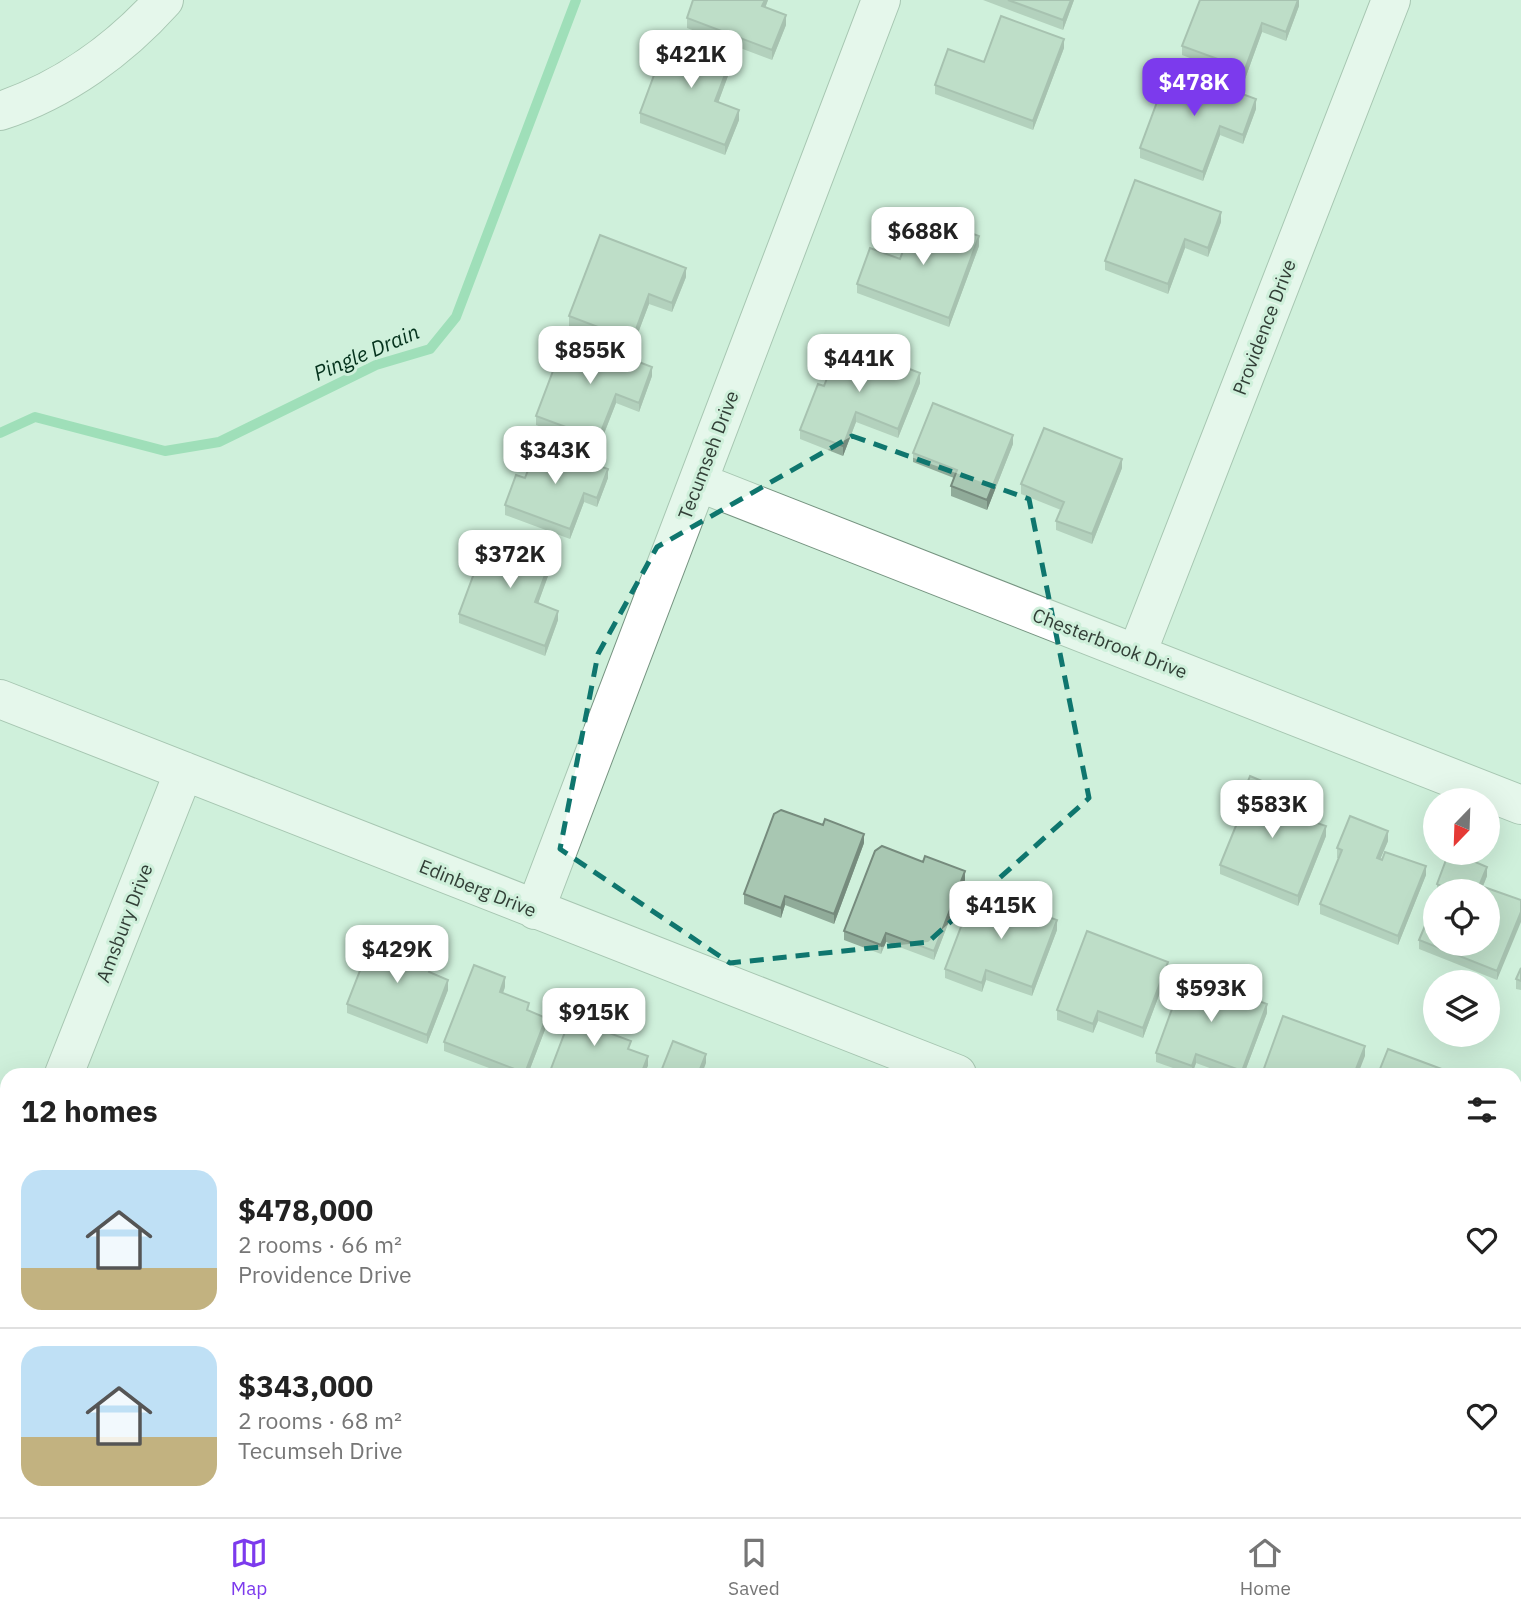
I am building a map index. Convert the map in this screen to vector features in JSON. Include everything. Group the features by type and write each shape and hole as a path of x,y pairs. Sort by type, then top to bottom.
{"street":[{"path":"0,111 85,70 121,43 164,0"},
{"name":"Tecumseh Drive","path":"535,910 881,0"},
{"name":"Providence Drive","path":"1137,653 1391,0"},
{"name":"Chesterbrook Drive","path":"698,482 1521,806"},
{"name":"Edinberg Drive","path":"0,699 942,1068"},
{"name":"Amsbury Drive","path":"66,1068 184,771"}],"highlighted area":[{"path":"852,436 1029,499 1089,798 928,942 730,963 560,849 598,654 657,547"}],"building":[{"path":"693,0 765,0 762,6 786,15 772,50 687,18"},
{"path":"1008,0 1071,0 1063,20"},
{"path":"1200,0 1298,0 1286,32 1262,23 1245,69 1182,46"},
{"path":"1001,16 1064,39 1033,121 935,85 948,49 984,62"},
{"path":"670,32 732,56 715,101 739,110 725,145 640,113"},
{"path":"1170,67 1256,99 1243,135 1220,126 1203,172 1140,148"},
{"path":"1135,180 1221,212 1208,248 1185,239 1168,284 1105,261"},
{"path":"917,213 979,236 949,318 857,284 870,248 900,259"},
{"path":"600,235 686,268 672,303 649,294 632,340 569,316"},
{"path":"567,334 652,367 639,403 616,394 598,439 536,416"},
{"path":"841,342 920,373 898,429 856,412 843,446 800,430 818,384 824,386"},
{"path":"933,403 1013,435 987,500 951,486 957,470 913,453"},
{"path":"1044,428 1122,459 1092,534 1056,521 1064,502 1021,484"},
{"path":"538,444 608,469 597,498 584,493 570,529 505,505 516,475 525,478"},
{"path":"489,533 552,556 535,602 558,611 545,646 459,614"},
{"path":"1250,776 1288,792 1277,818 1282,820 1285,812 1326,826 1298,896 1220,865 1242,811 1237,809"},
{"path":"781,810 823,825 825,819 864,834 834,914 785,896 781,908 744,894 774,814"},
{"path":"1350,816 1388,831 1377,858 1382,860 1385,852 1426,866 1398,936 1320,904 1342,850 1337,848"},
{"path":"882,846 923,862 925,856 965,871 934,951 886,933 881,945 844,931 875,851"},
{"path":"1444,865 1487,867 1482,879 1439,879"},
{"path":"975,890 1057,920 1032,987 986,970 982,983 945,969"},
{"path":"1500,893 1521,900 1521,912 1497,970 1459,956 1500,956"},
{"path":"377,927 408,939 402,954 431,966 429,972 448,980 427,1035 347,1004"},
{"path":"1087,931 1168,962 1143,1028 1098,1011 1093,1024 1057,1010"},
{"path":"474,965 505,977 500,992 529,1003 527,1010 546,1018 527,1068 512,1068 444,1042"},
{"path":"1521,968 1521,981 1516,979"},
{"path":"1185,973 1267,1004 1243,1068 1234,1068 1196,1054 1192,1066 1156,1053"},
{"path":"576,1003 607,1015 601,1030 631,1041 628,1049 648,1056 643,1068 551,1068"},
{"path":"1283,1016 1365,1046 1356,1068 1264,1068"},
{"path":"673,1041 706,1054 700,1068 662,1068"},
{"path":"1388,1049 1439,1068 1380,1068"}],"waterway":[{"name":"Pingle Drain","path":"0,433 35,417 165,451 219,442 376,365 430,349 456,317 576,0"}]}
